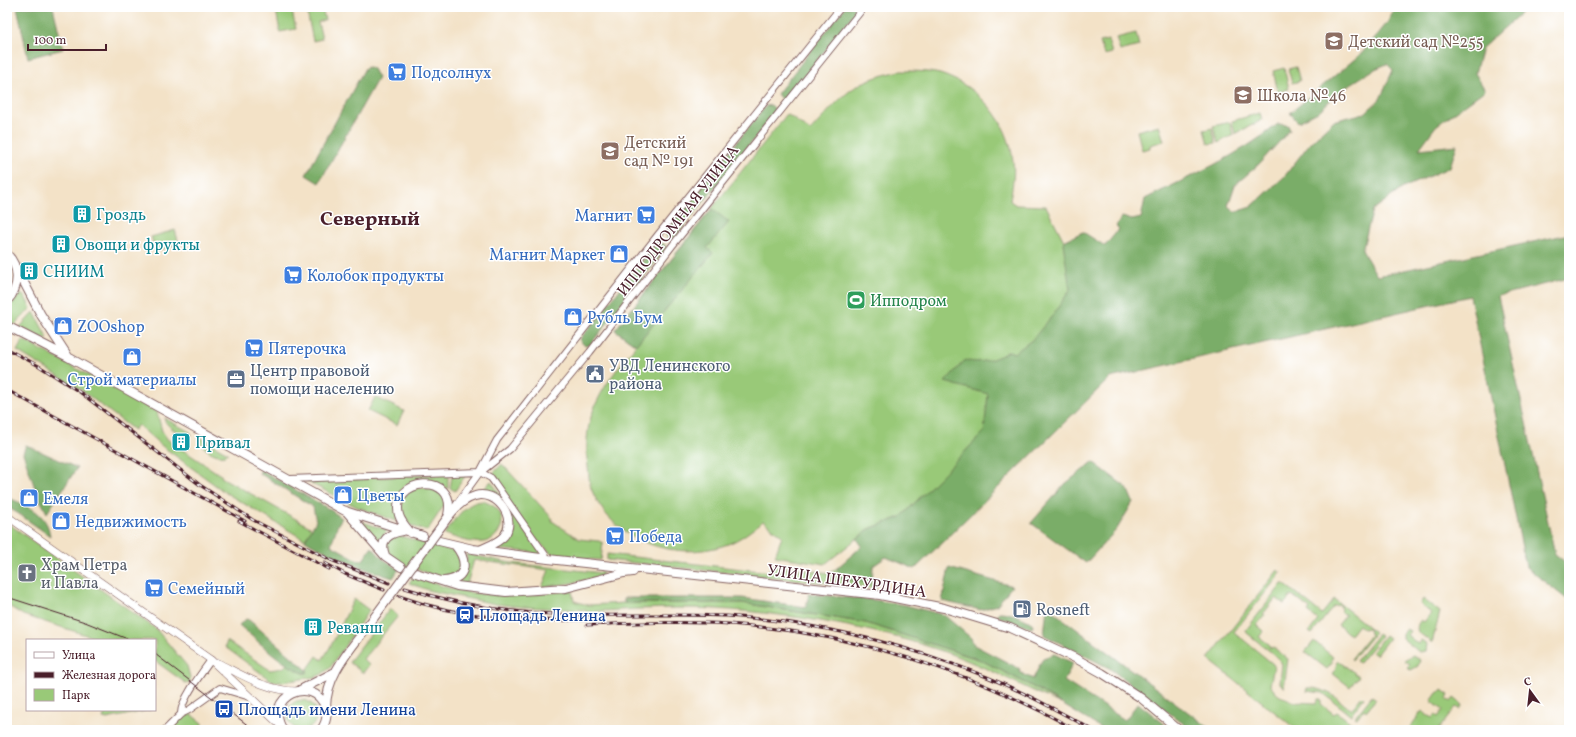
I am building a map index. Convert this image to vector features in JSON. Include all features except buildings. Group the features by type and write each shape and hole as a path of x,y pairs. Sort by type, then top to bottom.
{"main road":[{"path":"7,254 17,269 41,315 68,357"},
{"path":"7,301 13,293 16,285 17,269"},
{"path":"7,326 68,357 290,479 345,511 423,536"},
{"path":"407,532 398,509 403,493 412,486 426,484 440,488 445,492 450,505 448,516"},
{"path":"282,728 278,715 280,704 287,696 320,682 333,673 448,516 456,507 476,495 489,496 502,505 508,517 508,526 505,534 497,542 480,550"},
{"path":"345,511 385,556 401,567"},
{"path":"7,516 211,660 282,728"},
{"path":"385,556 383,545 386,538 392,533 407,532"},
{"name":"УЛИЦА ШЕХУРДИНА","path":"439,541 480,550 548,559 880,595 944,608 1010,628 1036,639 1102,673 1141,698 1179,730"},
{"path":"441,582 456,578 462,569 464,559 454,545"},
{"path":"600,565 607,570 608,574 604,579"},
{"name":"УЛИЦА ШЕХУРДИНА","path":"416,573 441,582 458,586 506,592 527,592 566,588 624,573 648,571"},
{"path":"211,660 265,686 284,691 307,691 314,694 322,701 330,730"},
{"path":"321,730 325,721 327,692 333,673"}],"street":[{"name":"ИППОДРОМНАЯ УЛИЦА","path":"480,472 495,443 657,236 841,7"},
{"name":"ИППОДРОМНАЯ УЛИЦА","path":"480,472 510,449 590,352 672,246 864,7"},
{"path":"448,516 480,472"},
{"path":"290,479 480,472 491,478 548,559"},
{"path":"181,714 181,710 188,696 211,660"},
{"path":"165,730 181,714 220,688 251,697"}],"green space":[{"path":"17,7 53,7 63,49 28,58"},
{"path":"291,7 296,29 280,32 276,10"},
{"path":"306,7 322,7 325,20 318,22 322,39 313,41"},
{"path":"845,7 859,7 787,99 782,100 777,94"},
{"path":"1395,7 1529,7 1482,48 1475,73 1485,90 1436,126 1419,149 1457,145 1450,167 1403,188 1373,210 1362,250 1377,276 1569,234 1569,278 1498,296 1555,554 1569,565 1569,601 1526,567 1470,296 1110,378 915,569 886,557 873,566 872,584 843,579 837,568 862,546 857,539 869,529 901,517 984,432 988,394 945,382 965,360 976,362 993,359 1009,351 1014,353 1032,340 1052,316 1070,290 1063,243 1064,241 1083,232 1105,246 1119,229 1116,226 1122,217 1132,220 1141,218 1145,199 1231,156 1278,124 1288,125 1290,130 1258,165 1235,185 1228,206 1235,212 1251,207 1284,177 1310,143 1333,121 1365,113 1380,99 1393,70 1387,64 1375,69 1341,90 1318,112 1298,122 1290,113 1362,53 1388,22"},
{"path":"1136,33 1139,46 1120,51 1116,38"},
{"path":"1108,40 1112,53 1104,55 1100,42"},
{"path":"369,67 373,69 378,78 319,183 306,175 365,68"},
{"path":"1296,67 1300,81 1292,83 1288,69"},
{"path":"1284,68 1289,89 1278,92 1273,71"},
{"name":"Ипподром","path":"900,71 940,74 967,87 979,96 990,107 998,119 1010,146 1014,171 1010,201 1016,205 1046,206 1064,241 1083,232 1098,248 1023,394 901,517 869,529 825,564 775,556 782,536 763,521 751,531 728,544 708,549 688,551 668,549 648,543 630,534 614,522 601,507 591,488 587,460 587,440 589,427 596,404 611,378 636,345 615,330 787,114 810,131 834,105 854,88 871,79"},
{"path":"771,105 774,108 775,113 674,239 670,240 666,236 666,230 766,106"},
{"path":"1260,113 1262,120 1235,134 1232,121"},
{"path":"1230,122 1233,135 1218,143 1213,126"},
{"path":"1159,125 1164,141 1150,145 1150,148 1142,150 1137,131"},
{"path":"1212,128 1216,143 1208,144 1204,130"},
{"path":"712,209 729,222 707,248 713,253 636,345 615,330"},
{"path":"175,230 179,244 156,251 151,237"},
{"path":"657,243 662,243 665,245 666,249 590,345 585,346 580,339"},
{"path":"7,261 12,276 7,292"},
{"path":"21,294 25,297 31,308 15,325 7,320 7,309"},
{"path":"34,312 47,337 47,340 20,327"},
{"path":"23,340 157,412 162,431 168,440 222,476 221,477 312,528 305,540 226,493 162,446 138,425 134,430 81,390 17,351"},
{"path":"375,397 404,411 397,425 368,411"},
{"path":"164,418 190,432 192,435 175,431 165,422"},
{"path":"200,437 228,453 220,455 210,452 202,445"},
{"path":"26,445 77,468 47,513 37,494 23,453"},
{"path":"1093,462 1127,488 1133,502 1117,529 1086,563 1031,523 1065,484"},
{"path":"502,464 552,518 552,521 579,539 599,541 603,543 601,560 558,556 549,551 540,543 522,522 493,478 494,472"},
{"path":"261,470 342,518 338,524 331,545 358,560 363,560 372,547 383,559 399,569 393,578 348,562 305,540 316,521 313,507 259,473"},
{"path":"448,474 448,489 436,484 422,481 408,484 401,494 396,521 357,507 306,481"},
{"path":"452,476 465,476 455,491 450,488"},
{"path":"491,481 541,553 540,554 495,549 503,542 510,512 504,503 481,492"},
{"path":"418,487 432,489 443,494 445,504 427,531 410,525 404,518 402,511 404,497 407,493"},
{"path":"7,497 34,510 40,515 45,521 50,536 7,507"},
{"path":"483,501 494,506 502,519 500,529 494,537 484,542 474,542 444,534 465,508 476,502"},
{"path":"363,522 387,530 379,543 362,525"},
{"path":"7,524 9,524 156,629 187,666 190,682 187,684 156,662 156,639 99,639 23,615 7,605"},
{"path":"397,535 453,551 459,555 461,566 457,573 450,577 441,578 400,563 388,554 386,542"},
{"path":"466,554 511,563 603,573 602,576 572,583 542,587 549,570 474,560 467,584 454,582 467,559"},
{"path":"607,554 769,572 771,565 830,573 837,568 843,579 878,585 875,588 607,560"},
{"path":"949,568 1012,586 997,605 981,610 942,601"},
{"path":"1278,570 1281,573 1234,632 1273,664 1274,666 1270,685 1277,694 1292,702 1317,703 1318,699 1321,699 1321,704 1334,714 1337,712 1355,726 1354,730 1297,730 1208,659"},
{"path":"414,576 445,587 479,594 526,595 572,591 574,601 588,605 624,603 742,603 866,623 981,660 1037,689 1061,704 956,656 902,639 817,620 759,613 695,608 658,608 586,612 585,610 522,607 495,604 431,591 409,583"},
{"path":"1282,584 1322,614 1334,599 1375,632 1352,660 1351,659 1370,635 1369,628 1363,629 1358,625 1350,635 1338,625 1346,615 1341,612 1340,605 1334,606 1312,634 1309,632 1318,620 1308,612 1310,609 1292,595 1284,604 1276,598 1263,614 1265,615 1257,625 1264,631 1259,637 1270,645 1269,647 1273,647 1288,659 1284,688 1280,683 1282,664 1278,658 1247,633 1246,630"},
{"path":"809,594 874,600 905,605 944,615 971,638 974,645 1020,669 1019,672 1033,679 1043,658 1054,654 1073,663 1064,681 1125,720 1138,703 1172,730 1104,730 1037,689 981,660 866,623 742,603 624,603 624,598 742,598 806,607"},
{"path":"354,599 369,610 330,668 315,677 276,682 269,679 225,647 227,641 270,670 283,668 287,664 303,673 307,673 307,670 317,656 322,660 327,653"},
{"path":"1423,599 1440,612 1432,643 1417,630 1420,621 1421,620 1424,622 1431,613 1420,604"},
{"path":"1047,607 1212,730 1192,730 1109,668 1044,635"},
{"path":"390,609 398,616 363,659 369,665 363,673 349,662"},
{"path":"999,612 1020,617 1032,623 1033,627 1031,628 999,617 997,614"},
{"path":"246,619 307,670 307,673 300,672 282,661 239,625"},
{"path":"1406,629 1410,631 1407,635 1418,644 1421,640 1427,644 1426,651 1419,652 1402,638 1402,633"},
{"path":"1378,634 1381,636 1359,663 1356,661"},
{"path":"1385,635 1389,638 1376,655 1372,652"},
{"path":"1314,641 1333,657 1331,660 1333,662 1327,669 1305,652"},
{"path":"1413,655 1420,660 1418,666 1411,670 1407,668 1410,664 1404,660"},
{"path":"1338,661 1359,676 1350,687 1332,673 1336,669 1336,663"},
{"path":"1307,688 1320,689 1331,694 1351,710 1362,696 1364,698 1351,715 1323,693 1306,691"},
{"path":"1442,690 1449,695 1447,698 1451,702 1454,698 1463,705 1460,709 1456,707 1438,730 1408,730 1422,711 1432,718 1435,715 1438,717 1443,710 1432,702 1432,700 1437,693"},
{"path":"1372,696 1376,699 1366,711 1364,709 1357,718 1355,717"},
{"path":"302,700 308,701 316,709 316,721 308,729 302,730 296,729 288,721 287,715 288,709 296,701"},
{"path":"106,711 145,711 107,719 103,718"},
{"path":"189,713 202,723 202,730 168,730 185,714"}],"tram line":[{"path":"7,597 85,622 128,639"},
{"path":"156,655 254,730"}],"railway":[{"path":"7,349 39,366 81,393 200,485 253,520 331,560 389,583"},
{"path":"7,390 245,521"},
{"path":"239,521 329,569"},
{"path":"325,563 345,574 384,590"},
{"path":"405,588 478,606 534,613 574,615 727,616 794,623 827,629 860,636 924,654 956,665 1014,689 1093,730"},
{"path":"399,596 447,610 495,617 545,620 594,620"},
{"path":"587,625 711,623 775,629 820,636 864,646 952,672 994,689 1076,730"}],"place":[{"name":"Детский сад №255","path":"1334,41"},
{"name":"Подсолнух","path":"397,72"},
{"name":"Школа №46","path":"1243,95"},
{"name":"Детский сад № 191","path":"610,151"},
{"name":"Гроздь","path":"82,214"},
{"name":"Магнит","path":"646,215"},
{"name":"Овощи и фрукты","path":"61,244"},
{"name":"Магнит Маркет","path":"619,254"},
{"name":"СНИИМ","path":"29,271"},
{"name":"Колобок продукты","path":"293,275"},
{"name":"Ипподром","path":"856,300"},
{"name":"Рубль Бум","path":"573,317"},
{"name":"ZOOshop","path":"63,326"},
{"name":"Пятерочка","path":"254,348"},
{"name":"Строй материалы","path":"132,357"},
{"name":"УВД Ленинского района","path":"595,374"},
{"name":"Центр правовой помощи населению","path":"236,379"},
{"name":"Привал","path":"181,442"},
{"name":"Цветы","path":"343,495"},
{"name":"Емеля","path":"29,498"},
{"name":"Недвижимость","path":"61,521"},
{"name":"Победа","path":"615,536"},
{"name":"Храм Петра и Павла","path":"27,573"},
{"name":"Семейный","path":"154,588"},
{"name":"Rosneft","path":"1022,609"},
{"name":"Площадь Ленина","path":"465,615"},
{"name":"Реванш","path":"313,627"},
{"name":"Площадь имени Ленина","path":"224,709"}],"district":[{"name":"Северный","path":"370,218"}]}
